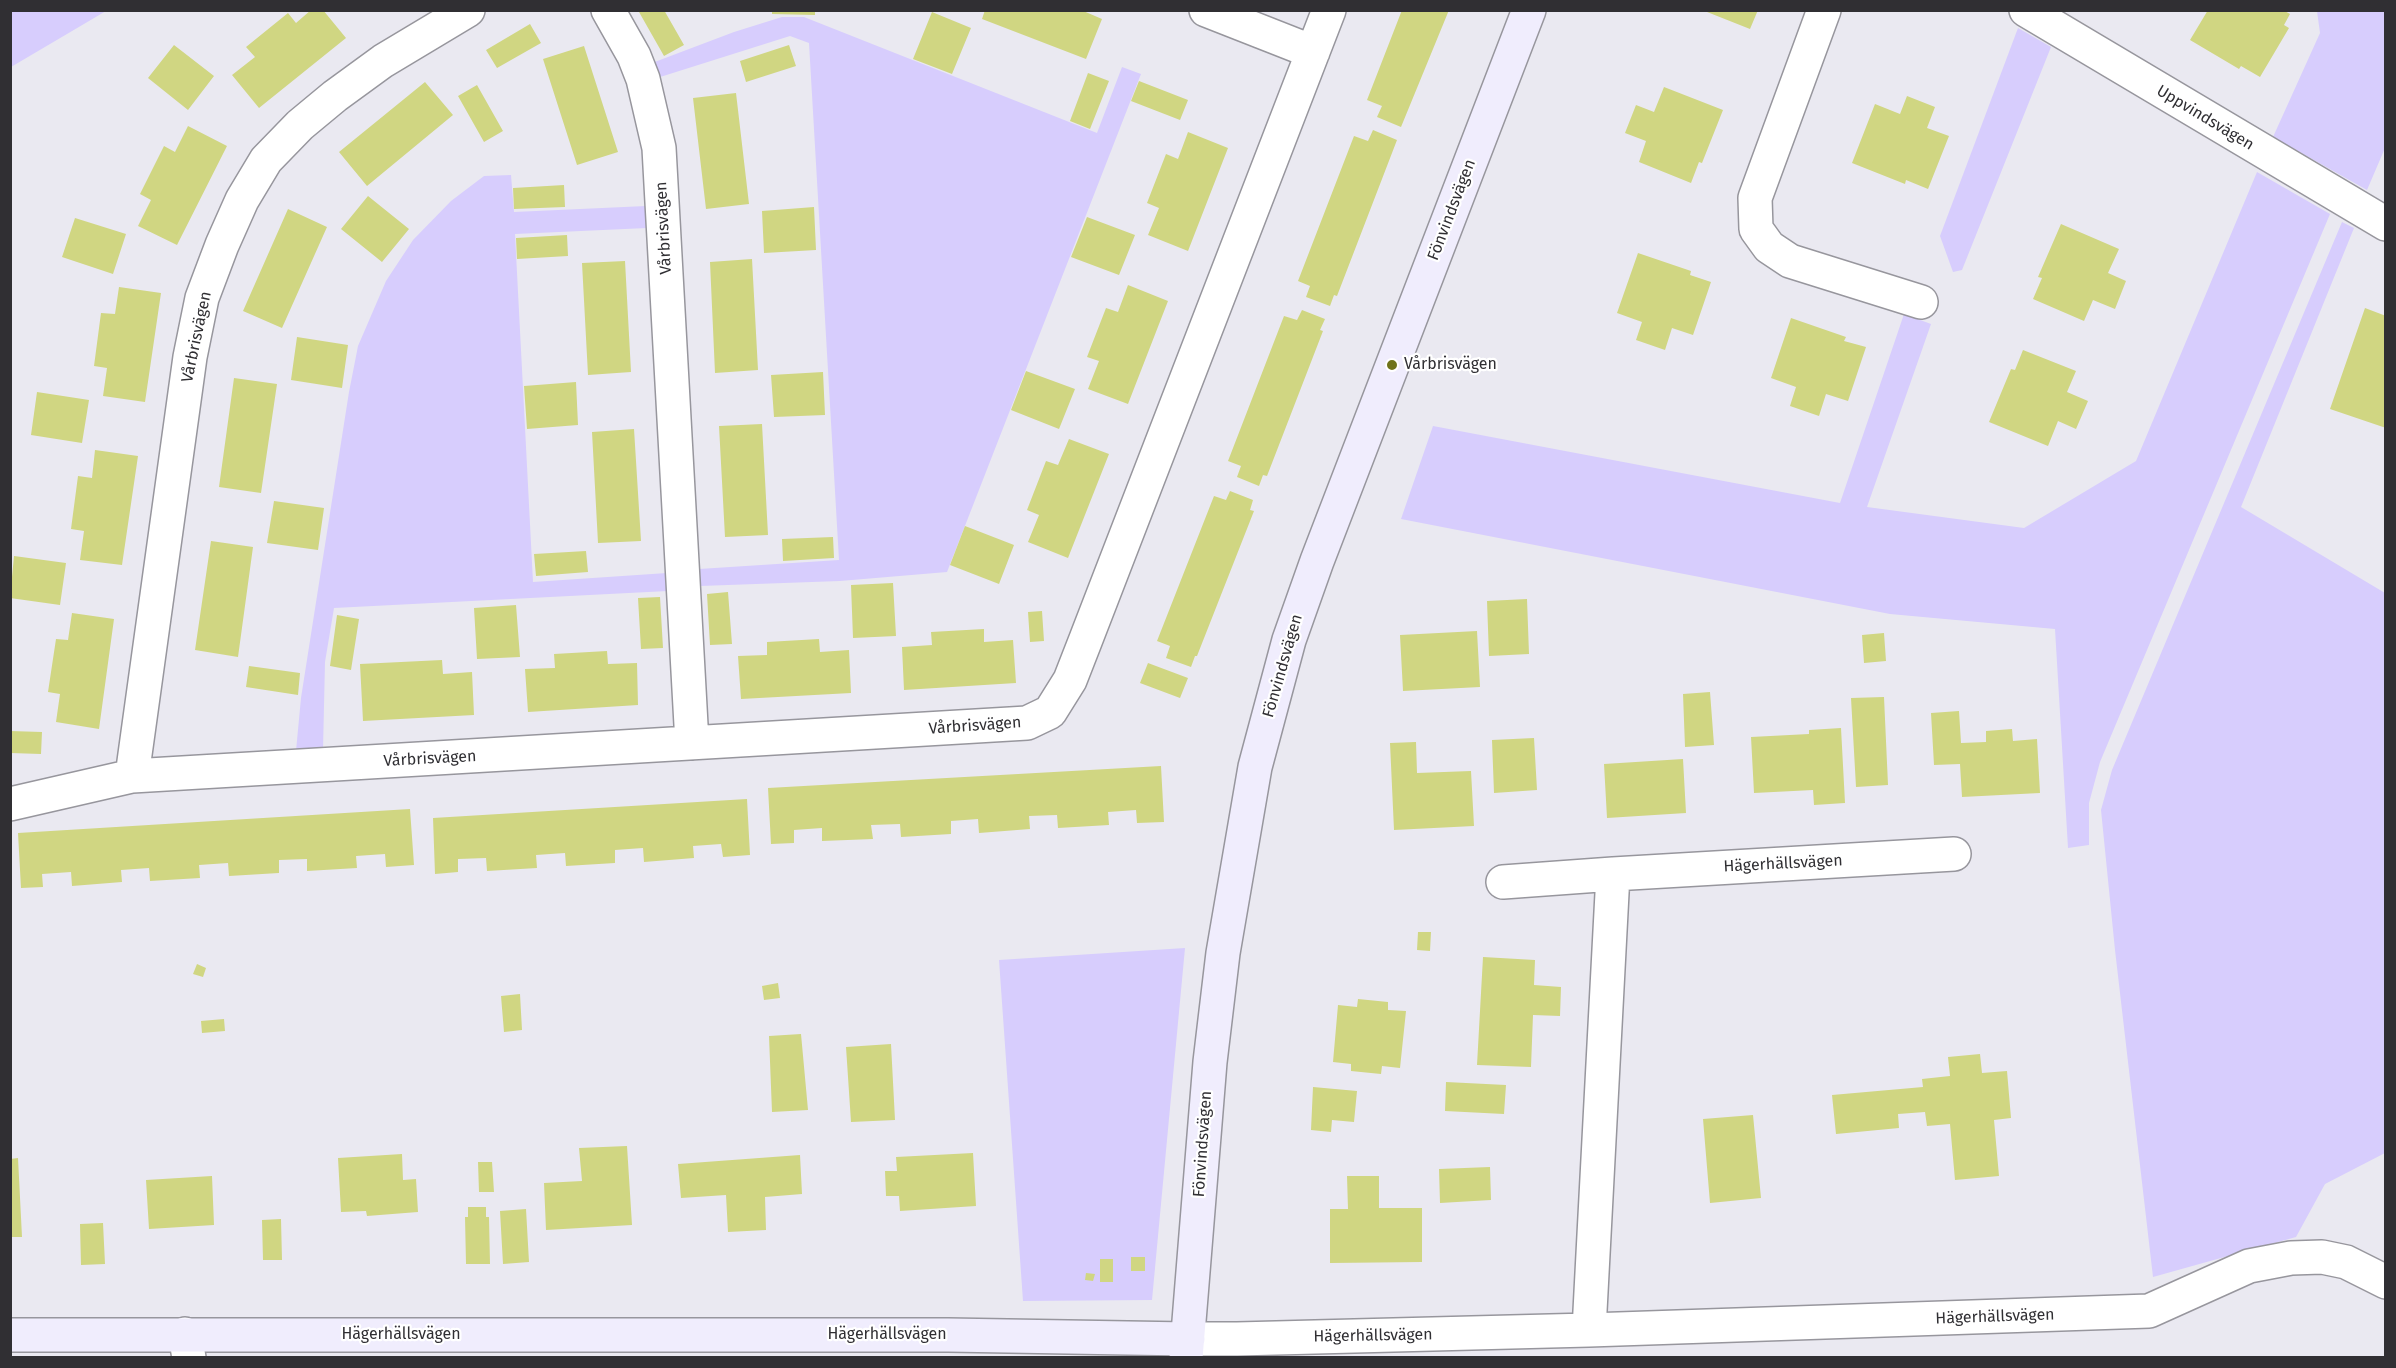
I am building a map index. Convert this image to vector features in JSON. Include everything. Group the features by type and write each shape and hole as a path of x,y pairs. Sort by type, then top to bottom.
{"street":[{"name":"Vårbrisvägen","path":"132,776 190,357 202,298 222,245 242,200 266,160 300,125 383,61 468,10"},
{"name":"Vårbrisvägen","path":"608,10 634,56 643,79 659,148 692,743"},
{"path":"1206,10 1313,52"},
{"name":"Vårbrisvägen","path":"10,804 132,776 1027,723 1050,712 1070,680 1329,10"},
{"name":"Fönvindsvägen","path":"1187,1348 1210,1062 1223,953 1255,767 1268,715 1289,640 1317,561 1529,10"},
{"path":"1824,10 1755,198 1756,229 1769,248 1790,261 1921,302"},
{"name":"Uppvindsvägen","path":"2026,10 2385,224"},
{"name":"Hägerhällsvägen","path":"1503,882 1954,854"},
{"path":"1589,1330 1613,874"},
{"name":"Hägerhällsvägen","path":"10,1335 187,1346 948,1335 1187,1348 1237,1339 1589,1330 2149,1311 2249,1266 2291,1258 2322,1257 2346,1262 2385,1282"}],"shaded area":[{"path":"11,10 106,10 106,11 11,67"},
{"path":"2317,11 2385,11 2385,148 2367,190 2273,137 2320,33"},
{"path":"782,17 804,17 1097,133 1122,67 1141,74 947,572 840,581 700,586 699,569 839,560 809,43 790,36 657,78 652,63 734,32"},
{"path":"2018,28 2051,47 1962,270 1953,272 1940,236"},
{"path":"2257,172 2330,214 2100,762 2089,803 2089,845 2068,848 2055,629 1890,614 1401,519 1433,426 1840,503 1904,314 1931,324 1867,507 2024,528 2136,461"},
{"path":"511,175 514,212 646,206 647,228 515,234 533,582 667,573 668,591 334,608 325,662 323,750 296,751 301,698 358,346 386,281 413,240 451,201 484,176"},
{"path":"2342,222 2354,228 2241,507 2385,593 2385,1153 2325,1184 2296,1237 2153,1277 2101,810 2112,770"},
{"path":"1185,948 1152,1300 1023,1301 999,960"}],"building":[{"path":"311,10 323,10 346,38 259,108 232,75 255,57 246,47 288,13 296,23"},
{"path":"641,10 664,10 684,45 664,56 639,12"},
{"path":"772,10 815,10 815,15 772,14"},
{"path":"985,10 1081,10 1102,19 1086,59 982,19"},
{"path":"1402,10 1449,10 1401,127 1377,117 1382,106 1367,100"},
{"path":"1702,10 1758,10 1750,29"},
{"path":"2208,10 2283,10 2290,14 2284,25 2289,28 2260,77 2241,66 2239,69 2190,40"},
{"path":"932,12 971,28 952,74 913,59"},
{"path":"530,24 541,43 497,68 486,50"},
{"path":"174,45 214,76 188,110 148,78"},
{"path":"789,45 796,66 746,82 740,61"},
{"path":"584,46 618,152 577,165 543,59"},
{"path":"1088,73 1109,81 1090,129 1070,121"},
{"path":"1139,81 1188,100 1180,120 1131,101"},
{"path":"425,82 453,115 367,186 339,152"},
{"path":"477,85 503,131 484,142 458,96"},
{"path":"1664,87 1723,110 1702,163 1699,162 1691,183 1639,162 1646,141 1625,133 1636,105 1654,112"},
{"path":"736,93 749,204 706,209 693,98"},
{"path":"1907,96 1935,107 1927,128 1949,136 1928,189 1906,180 1905,184 1852,163 1875,104 1900,114"},
{"path":"188,126 227,146 177,245 138,226 151,200 140,194 164,146 175,152"},
{"path":"1373,130 1397,140 1337,296 1334,295 1330,306 1306,297 1310,286 1298,281 1354,136 1368,141"},
{"path":"1188,132 1228,148 1188,251 1148,235 1159,208 1147,203 1166,154 1178,159"},
{"path":"564,185 565,207 514,209 513,188"},
{"path":"368,196 409,229 382,262 341,229"},
{"path":"814,207 816,250 764,253 762,211"},
{"path":"288,209 327,227 282,328 243,311"},
{"path":"1087,217 1135,235 1119,275 1071,257"},
{"path":"75,218 126,234 113,274 62,257"},
{"path":"2061,224 2119,249 2108,273 2126,281 2115,309 2093,300 2084,321 2033,299 2042,278 2038,277"},
{"path":"567,235 568,256 517,259 516,238"},
{"path":"1638,253 1691,271 1690,275 1711,282 1693,335 1672,328 1665,350 1636,340 1642,322 1617,313"},
{"path":"752,259 758,370 715,373 710,262"},
{"path":"625,261 631,372 588,375 582,263"},
{"path":"1128,285 1168,301 1128,404 1088,389 1099,361 1087,357 1106,308 1118,312"},
{"path":"119,287 161,293 145,402 103,396 107,368 94,366 101,313 115,314"},
{"path":"2365,308 2386,316 2386,428 2330,409"},
{"path":"1302,310 1325,319 1320,330 1323,331 1267,476 1263,475 1259,486 1237,477 1241,466 1228,461 1284,316 1297,320"},
{"path":"1791,318 1846,337 1844,341 1866,347 1848,401 1826,394 1819,416 1790,406 1796,387 1771,378"},
{"path":"297,337 348,345 342,388 291,380"},
{"path":"2023,350 2076,371 2067,392 2088,401 2076,429 2058,421 2048,446 1989,422 2011,369 2015,370"},
{"path":"1026,371 1075,389 1059,429 1011,410"},
{"path":"823,372 825,415 774,417 771,375"},
{"path":"234,378 277,384 261,493 219,487"},
{"path":"576,382 578,425 527,429 524,386"},
{"path":"37,392 89,400 82,443 31,435"},
{"path":"762,424 768,535 725,537 719,426"},
{"path":"634,429 641,541 598,543 592,432"},
{"path":"1069,439 1109,454 1068,558 1028,542 1039,515 1027,510 1046,461 1058,465"},
{"path":"95,450 138,456 122,565 80,560 84,531 71,529 78,476 92,478"},
{"path":"1230,491 1253,500 1250,510 1254,511 1191,667 1166,658 1170,646 1157,641 1214,496 1226,500"},
{"path":"274,501 324,508 318,550 267,543"},
{"path":"965,526 1014,545 999,584 950,565"},
{"path":"833,537 834,558 783,561 782,539"},
{"path":"211,541 253,547 238,657 195,650"},
{"path":"586,551 588,572 536,576 534,554"},
{"path":"14,556 66,563 60,605 10,598"},
{"path":"893,583 896,636 853,638 851,585"},
{"path":"728,592 732,644 710,645 707,594"},
{"path":"660,597 663,648 641,649 638,598"},
{"path":"1527,599 1529,654 1489,656 1487,601"},
{"path":"516,605 520,657 477,659 474,608"},
{"path":"1042,611 1044,641 1030,642 1028,612"},
{"path":"72,613 114,619 99,729 56,722 60,694 48,692 56,639 68,640"},
{"path":"337,615 359,619 351,670 330,666"},
{"path":"984,629 984,642 1013,640 1016,683 904,690 902,647 932,645 931,632"},
{"path":"1477,631 1480,687 1403,691 1400,635"},
{"path":"1884,633 1886,661 1864,663 1862,635"},
{"path":"819,639 820,652 849,650 851,693 741,699 738,656 767,655 767,642"},
{"path":"607,651 608,664 637,663 638,705 528,712 525,669 555,668 554,654"},
{"path":"442,660 443,674 472,672 474,715 363,721 360,664"},
{"path":"1148,663 1188,678 1180,698 1140,683"},
{"path":"249,666 300,673 298,695 246,687"},
{"path":"1710,692 1714,745 1685,747 1683,694"},
{"path":"1884,697 1888,785 1856,787 1851,698"},
{"path":"1959,711 1961,743 1986,742 1986,731 2012,729 2013,741 2037,739 2040,793 1962,797 1960,764 1934,765 1931,713"},
{"path":"1841,728 1845,803 1814,805 1813,790 1754,793 1751,737 1809,734 1809,730"},
{"path":"10,731 42,732 41,754 10,753"},
{"path":"1534,738 1537,790 1494,793 1492,740"},
{"path":"1416,742 1417,773 1471,771 1474,826 1394,830 1390,743"},
{"path":"1683,759 1686,813 1607,818 1604,764"},
{"path":"1161,766 1164,822 1137,823 1136,810 1108,812 1109,825 1058,828 1057,815 1029,816 1030,829 979,833 978,819 951,821 951,834 901,837 900,824 871,825 873,839 822,841 822,828 794,830 794,843 771,844 768,788"},
{"path":"747,799 750,855 723,857 721,844 693,846 694,858 644,862 643,848 615,850 615,863 566,866 565,853 536,855 537,868 487,871 486,858 458,859 458,872 435,874 433,818"},
{"path":"410,809 414,865 386,867 385,854 356,856 357,868 307,871 307,859 279,860 279,873 229,876 228,863 199,865 200,878 150,881 149,868 121,870 122,882 72,886 71,872 42,874 43,887 21,888 18,833"},
{"path":"1418,932 1431,932 1430,951 1417,950"},
{"path":"1483,957 1535,960 1534,985 1561,987 1560,1016 1533,1015 1531,1067 1477,1065"},
{"path":"197,964 206,968 203,977 193,974"},
{"path":"778,983 780,998 764,1000 762,986"},
{"path":"520,994 522,1030 504,1032 501,996"},
{"path":"1358,999 1388,1002 1388,1010 1406,1011 1400,1068 1382,1066 1381,1074 1351,1071 1351,1064 1333,1062 1338,1005 1357,1007"},
{"path":"224,1019 225,1031 202,1033 201,1021"},
{"path":"801,1034 808,1110 772,1112 769,1036"},
{"path":"891,1044 895,1120 851,1122 846,1047"},
{"path":"1980,1054 1982,1073 2007,1071 2011,1118 1994,1120 1999,1176 1955,1180 1950,1124 1927,1126 1925,1112 1898,1114 1899,1128 1836,1134 1832,1095 1923,1087 1922,1079 1950,1076 1948,1057"},
{"path":"1446,1082 1506,1085 1504,1114 1445,1111"},
{"path":"1313,1087 1357,1091 1354,1122 1332,1120 1331,1132 1311,1130"},
{"path":"1753,1115 1761,1198 1710,1203 1703,1119"},
{"path":"627,1146 632,1225 546,1230 544,1183 582,1181 579,1148"},
{"path":"973,1153 976,1206 900,1211 899,1196 886,1196 885,1171 897,1171 896,1157"},
{"path":"402,1154 403,1180 416,1179 418,1212 367,1216 366,1211 341,1212 338,1158"},
{"path":"800,1155 802,1194 765,1197 766,1230 728,1232 726,1195 681,1198 678,1164"},
{"path":"18,1158 22,1237 10,1237 10,1159"},
{"path":"478,1162 492,1162 494,1192 479,1192"},
{"path":"1490,1167 1491,1200 1440,1203 1439,1169"},
{"path":"212,1176 214,1225 149,1229 146,1180"},
{"path":"1347,1176 1379,1176 1379,1208 1422,1208 1422,1262 1330,1263 1330,1209 1348,1209"},
{"path":"468,1207 486,1207 486,1217 489,1217 490,1264 466,1264 465,1217 468,1217"},
{"path":"526,1209 529,1262 503,1264 500,1211"},
{"path":"281,1219 282,1260 263,1260 262,1220"},
{"path":"103,1223 105,1264 81,1265 80,1224"},
{"path":"1131,1257 1145,1257 1145,1271 1131,1271"},
{"path":"1100,1259 1113,1259 1113,1282 1100,1282"},
{"path":"1086,1273 1095,1274 1093,1281 1085,1280"}],"place":[{"name":"Vårbrisvägen","path":"1392,365"}]}
